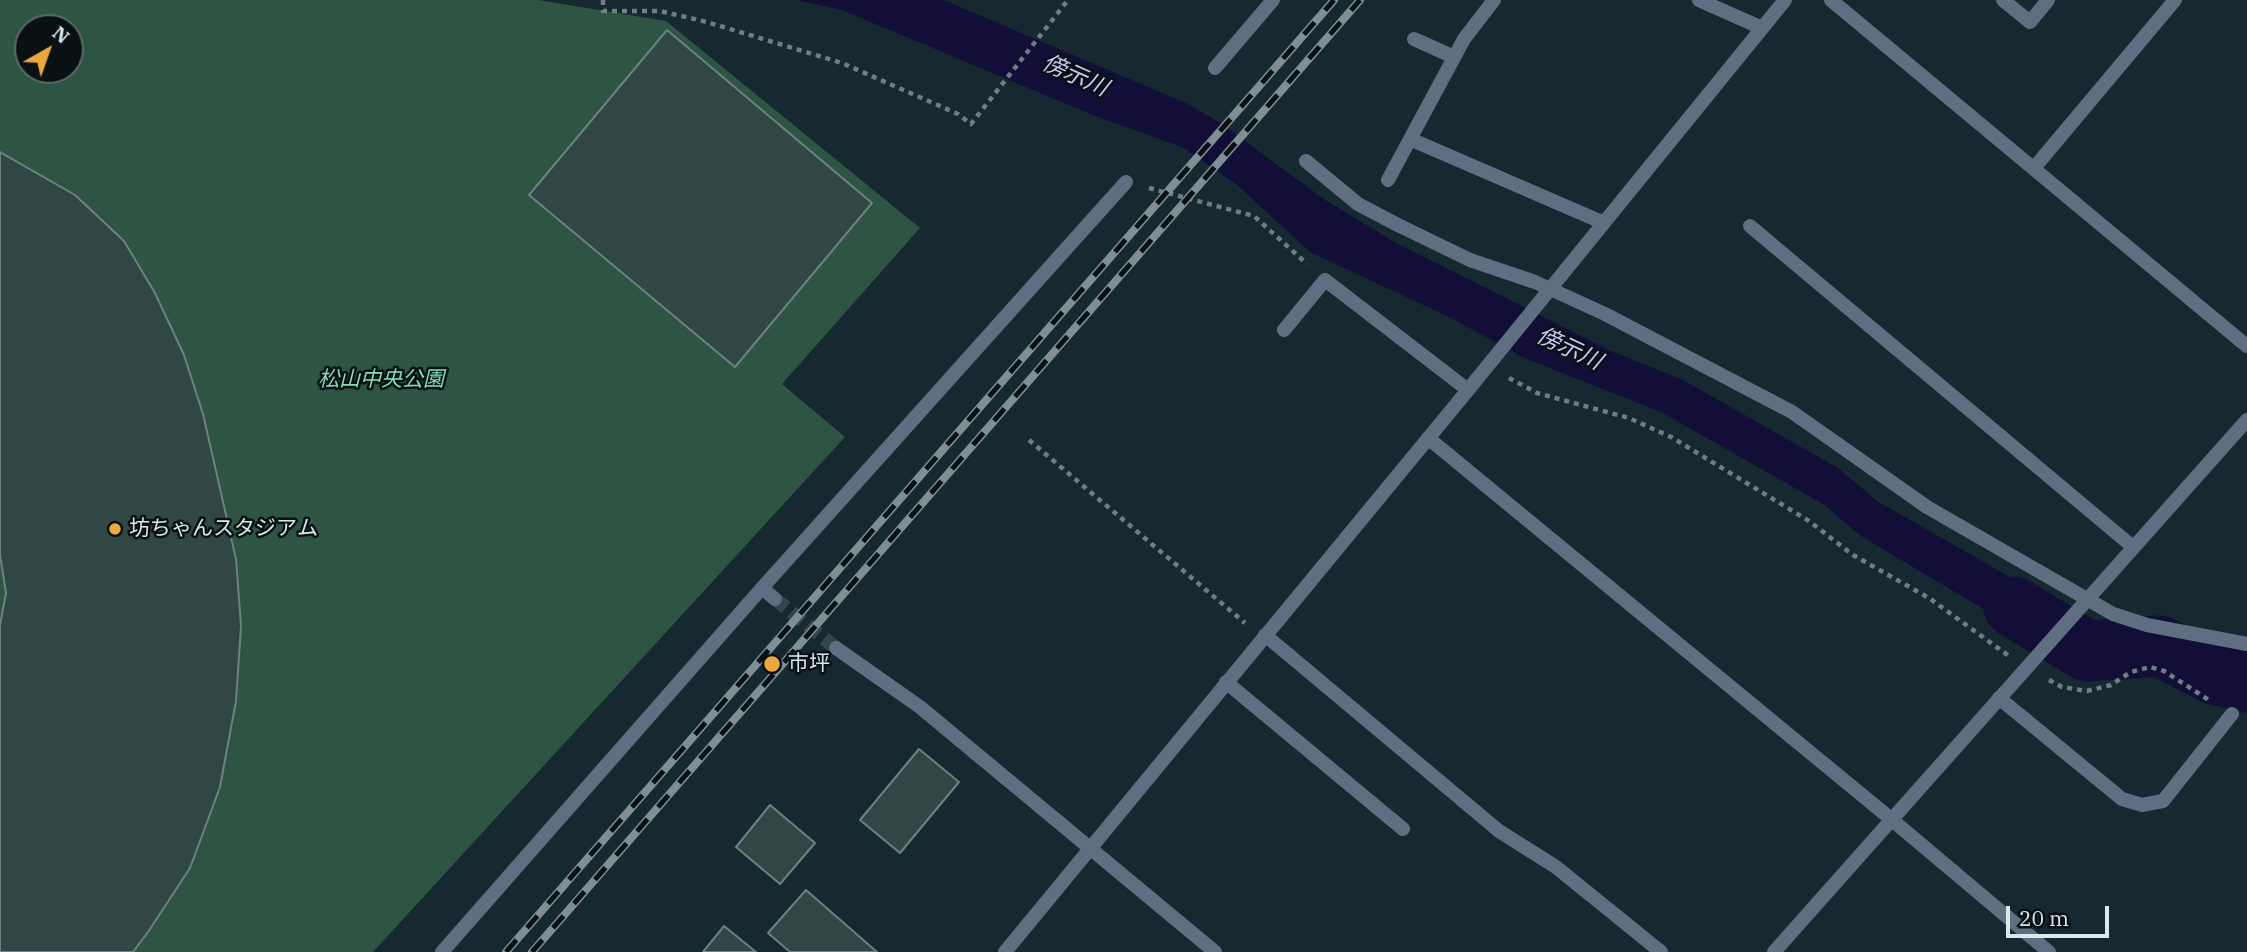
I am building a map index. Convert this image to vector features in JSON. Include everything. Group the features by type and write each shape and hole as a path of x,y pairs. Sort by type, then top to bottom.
{"street":[{"path":"1215,68 1273,0"},
{"path":"1388,180 1464,39 1494,0"},
{"path":"1699,0 1762,28"},
{"path":"1005,952 1785,0"},
{"path":"1831,0 2247,346"},
{"path":"2003,0 2029,22 2048,0"},
{"path":"2034,168 2175,0"},
{"path":"1414,39 1454,57"},
{"path":"1410,139 1604,223"},
{"path":"1306,160 1358,204 1471,261 1535,282 1546,294 1605,314 1792,412 1927,507 2084,601 2147,625 2247,644"},
{"path":"442,952 762,588 1126,182"},
{"path":"1750,226 2133,547"},
{"path":"1284,330 1325,280 1468,390"},
{"path":"1774,952 2247,420"},
{"path":"1428,438 2049,952"},
{"path":"762,588 775,599"},
{"path":"1263,636 1499,831 1556,867 1661,952"},
{"path":"836,648 920,707 1215,952"},
{"path":"1226,682 1403,829"},
{"path":"1998,698 2122,799 2142,805 2163,801 2232,714"}],"path":[{"path":"603,0 603,11 660,11 707,22 842,63 958,114 971,124 1067,1"},
{"path":"1126,182 1254,216 1325,280"},
{"path":"1490,363 1538,393 1629,418 1671,437 1810,521 1853,555 1929,598 2025,668 2062,687 2087,691 2111,685 2131,672 2150,667 2164,671 2232,714"},
{"path":"1029,440 1263,636"}],"green space":[{"name":"松山中央公園","path":"0,0 538,0 666,21 920,228 782,384 845,437 373,952 0,952"}],"water":[{"path":"797,0 944,0 1188,104 1222,124 1325,200 1396,243 1609,350 1683,380 1838,468 1877,501 2092,624 2086,651 2079,666 1861,536 1823,504 1661,412 1524,358 1453,319 1310,252 1236,184 1182,147 1095,116 842,10"}],"building":[{"path":"667,30 872,203 735,367 529,195"},
{"name":"坊ちゃんスタジアム","path":"0,152 75,195 124,241 155,293 184,355 203,414 236,559 241,626 236,701 220,787 190,868 133,952 0,952 0,625 6,593 0,555"},
{"path":"919,749 959,782 900,853 860,820"},
{"path":"770,805 815,843 780,884 736,847"},
{"path":"806,890 877,952 790,952 768,933"},
{"path":"724,926 756,952 703,952"}],"waterway":[{"name":"傍示川","path":"2014,607 2087,651 2160,646 2214,674 2247,682"}],"tunnel":[{"path":"775,599 836,648"}],"railway":[{"path":"506,952 1334,0"},
{"path":"532,952 1360,0"}],"place":[{"name":"坊ちゃんスタジアム","path":"115,529"},
{"name":"市坪","path":"772,664"}]}
